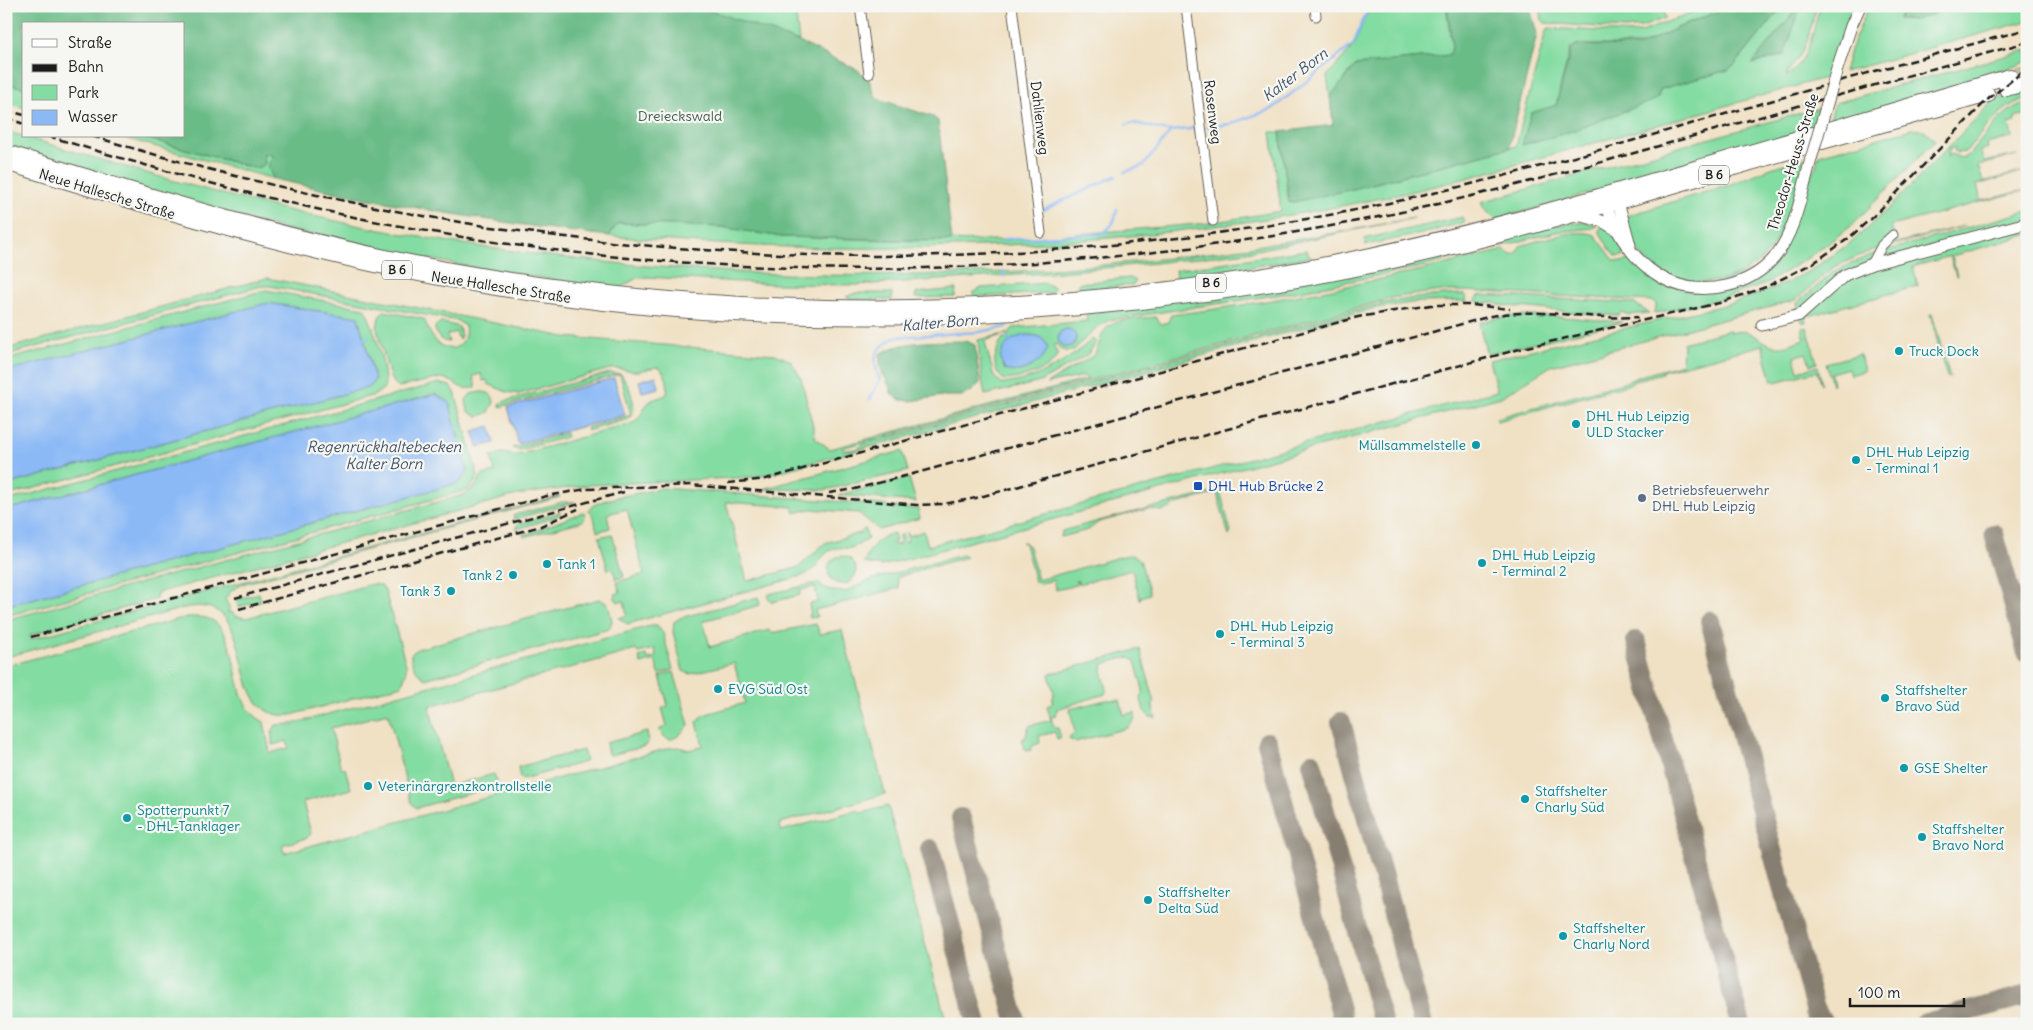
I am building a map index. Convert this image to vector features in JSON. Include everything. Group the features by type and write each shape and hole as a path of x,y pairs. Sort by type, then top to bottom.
{"main road":[{"name":"B 6","path":"1816,142 2008,83 2027,83"},
{"name":"B 6","path":"799,311 991,304 1082,298 1173,288 1254,276 1365,256 1610,199 1988,95"},
{"name":"Neue Hallesche Straße","path":"6,152 187,207 288,234 400,260 475,274 620,293 799,311"},
{"name":"Neue Hallesche Straße","path":"6,163 190,219 285,245 446,279 526,292 675,310 799,311"},
{"name":"B 6","path":"799,311 927,317 1036,313 1159,301 1285,282 1382,264 1577,214 1610,199"}],"street":[{"path":"860,6 869,74"},
{"name":"Dahlienweg","path":"1012,6 1041,233"},
{"name":"Rosenweg","path":"1186,6 1213,221"},
{"name":"Theodor-Heuss-Straße","path":"1610,199 1616,230 1633,253 1649,270 1680,286 1714,289 1747,279 1767,265 1784,245 1791,228 1837,69 1851,26 1860,6"},
{"name":"Theodor-Heuss-Straße","path":"1610,199 1633,253"},
{"path":"1577,214 1602,221 1616,230"},
{"path":"1762,325 1800,315 1845,275 1872,264 2027,223"},
{"path":"1872,264 1882,245 1893,235"}],"green space":[{"name":"Dreieckswald","path":"6,6 699,6 799,42 858,70 869,80 876,98 933,117 938,121 952,241 782,237 722,227 618,223 609,236 441,212 357,197 274,179 268,167 274,156 264,153 265,164 254,168 145,138 185,138 185,22 22,22 22,87 6,83"},
{"path":"699,6 795,6 799,42"},
{"path":"1372,6 1446,6 1452,48 1449,55 1356,65 1330,97 1327,76 1355,44 1363,21"},
{"path":"1447,6 1527,6 1531,12 1537,34 1509,148 1353,189 1289,203 1280,132 1333,125 1330,97 1356,65 1449,55 1452,48"},
{"path":"1540,6 1658,6 1664,12 1665,18 1642,27 1625,29 1545,23 1542,20"},
{"path":"1707,6 1731,6 1641,45 1576,45 1570,49 1556,105 1570,132 1656,99 1661,89 1728,70 1735,65 1783,6 1799,6 1753,64 1783,55 1801,6 1817,6 1805,45 1786,76 1794,70 1805,54 1820,6 1854,6 1836,55 1834,55 1828,77 1470,177 1396,195 1299,214 1201,228 1103,238 1004,245 905,248 806,247 609,236 617,223 722,227 782,237 924,241 1006,240 1210,223 1281,211 1271,132 1280,132 1289,202 1353,189 1516,146 1546,30 1549,28 1642,32"},
{"path":"1731,6 1783,6 1735,65 1728,70 1661,89 1657,99 1570,132 1522,145 1531,113 1556,105 1571,49 1576,45 1640,46 1677,28"},
{"path":"1799,6 1801,6 1784,55 1752,64"},
{"path":"1869,6 1906,6 1898,19 1915,20 1958,6 2027,6 2027,21 1844,72 1850,50"},
{"path":"1906,6 1958,6 1915,20 1898,19"},
{"path":"2027,50 2027,61 1998,72 1998,74 1828,125 1835,103"},
{"path":"6,83 22,87 22,107 6,102"},
{"path":"2027,90 2027,98 2008,107 1965,152 1957,153 1954,151 1956,147 1950,149 1947,157 1951,154 1961,158 1968,156 2001,117 2027,102 2027,114 2015,117 2016,122 2009,124 2012,137 1987,144 1988,148 1980,151 1984,162 2017,155 1978,166 1983,182 2021,172 1977,185 1981,201 2026,190 1891,226 1896,243 1964,226 1870,251 1834,267 1796,300 1551,366 1501,397 882,566 864,563 879,540 894,533 896,541 893,542 894,545 900,544 899,535 903,535 905,542 908,541 906,533 909,536 924,531 928,546 1497,391 1489,360 1733,303 1787,283 1811,270 1852,242 1890,207 1994,100"},
{"path":"1819,108 1811,130 1495,220 1481,202"},
{"path":"1912,129 1926,131 1935,141 1850,227 1809,257 1765,284 1721,299 1656,313 1653,312 1656,309 1656,303 1652,301 1464,291 1441,291 1396,297 842,448 843,450 857,449 864,444 1375,305 1441,295 1464,294 1467,301 1418,302 1376,308 782,471 753,477 589,485 517,495 157,593 156,599 30,635 31,639 560,496 242,584 232,590 225,599 230,609 228,613 232,612 236,616 246,618 372,584 381,585 385,591 406,665 406,673 402,685 291,715 269,712 255,699 247,680 235,636 225,618 209,608 184,608 6,657 6,620 463,495 475,487 482,475 495,472 491,456 502,453 518,455 633,423 638,419 648,403 666,395 668,388 665,376 659,367 639,371 610,369 519,394 507,392 488,384 487,380 483,381 481,374 473,376 476,387 470,388 461,387 441,378 399,387 390,377 377,329 379,317 384,311 424,319 436,341 447,348 457,347 463,341 465,326 458,321 270,286 261,286 6,355 6,349 267,278 565,337 775,354 791,361 801,378 816,439 830,449 1088,379 1084,376 1046,384 1093,356 1105,330 1109,326 1121,321 1155,317 1161,324 1168,322 1171,315 1339,288 1504,250 1511,255 1517,253 1520,246 1547,238 1579,233 1595,235 1614,260 1621,262 1630,260 1649,275 1691,292 1774,264 1815,169 1819,155"},
{"path":"6,131 22,136 22,138 29,138 145,173 239,198 381,230 470,245 560,257 740,272 830,275 921,275 1012,272 1102,265 1181,257 1259,246 1414,218 1247,252 1049,273 856,285 777,284 646,277 637,278 618,289 514,274 341,242 257,222 6,147"},
{"path":"124,138 145,138 254,168 264,153 275,156 270,162 269,167 274,179"},
{"path":"1805,158 1785,225 1773,246 1759,261 1743,272 1724,279 1704,282 1685,281 1666,275 1650,264 1636,248 1626,216 1729,185 1771,168"},
{"path":"2027,211 2027,235 1952,256 1957,276 1950,256 1913,267 1918,286 1805,317 1806,322 1802,322 1797,303 1835,271 1871,255"},
{"path":"1463,217 1465,222 1421,234 1365,245 1364,239"},
{"path":"1586,222 1598,225 1593,228 1556,232 1425,266 1296,292 1109,320 1095,329 1073,351 1064,351 1057,344 1053,346 1058,354 1055,360 1035,373 1004,380 996,370 995,360 1003,338 1009,338 1006,334 985,342 994,377 1003,384 1028,379 1040,374 1073,355 1092,339 1097,342 1087,355 1040,382 985,395 978,340 1009,333 1013,328 1087,321 1086,314 1557,225"},
{"path":"1602,225 1612,232 1624,249 1623,256 1618,257 1612,253 1599,231"},
{"path":"1306,250 1311,257 1176,279 1175,270"},
{"path":"1130,278 1136,281 1133,285 1078,290 1079,283"},
{"path":"1045,283 1055,288 1050,293 976,297 973,293 981,288"},
{"path":"956,289 955,297 915,298 916,293"},
{"name":"Regenrückhaltebecken Kalter Born","path":"266,290 364,308 379,348 384,372 384,388 375,395 6,496 6,360"},
{"path":"855,293 892,293 892,300 853,299 846,297"},
{"path":"1480,295 1634,303 1649,313 1629,315 1621,312 1619,315 1602,315 1498,305 1496,303 1478,303 1476,300"},
{"path":"1930,314 1932,314 1950,377 1947,377"},
{"path":"1551,316 1622,322 1489,354 1486,352 1479,323 1496,318"},
{"path":"440,322 459,327 461,336 459,340 456,332 447,335 449,342 439,338 435,327"},
{"path":"1807,327 1817,363 1810,365 1806,353 1794,357 1798,371 1818,366 1822,384 1817,371 1775,382 1774,380 1772,381 1762,344 1662,371 1662,373 1627,385 1497,421 1496,418 1626,382 1682,364 1683,343 1729,330 1730,333 1749,333 1774,346 1782,346 1805,339 1802,328"},
{"path":"966,341 975,345 980,383 972,391 962,396 942,396 911,401 900,400 891,393 882,372 880,354 890,349 911,344"},
{"path":"1860,354 1864,371 1850,375 1848,368 1831,373 1832,385 1826,363"},
{"path":"610,373 621,374 629,387 634,410 632,415 626,420 587,431 586,428 631,415 620,374 500,407 500,404 505,401"},
{"name":"Regenrückhaltebecken Kalter Born","path":"439,383 450,386 455,392 478,476 473,485 467,490 6,616 6,501"},
{"path":"480,392 489,394 494,402 489,412 478,417 468,411 466,400 471,394"},
{"path":"566,433 567,437 519,450 512,448"},
{"path":"902,451 908,471 825,490 763,489"},
{"path":"909,478 916,502 839,495"},
{"path":"662,488 885,505 892,509 895,507 918,509 920,518 879,530 859,513 811,509 795,513 793,507 726,502 747,581 799,567 825,543 860,533 865,528 868,539 852,547 831,550 823,556 813,570 802,576 627,624 619,618 627,615 624,601 618,602 615,598 615,594 620,593 617,582 644,574 627,509 607,514 610,528 597,532 594,517 589,510 601,502"},
{"path":"1220,491 1231,532 1229,536 1217,493 1173,505 1173,507 1161,511 1148,509 1099,522 1088,530 1061,537 1062,531 1121,515"},
{"path":"562,502 575,502 514,519 513,516 515,515"},
{"path":"561,512 556,517 517,529 516,526 518,524"},
{"path":"584,512 583,521 524,537 523,533 527,534"},
{"path":"612,534 624,577 616,579 613,568 608,570 599,537"},
{"path":"1022,542 1025,542 1029,547 1038,580 1123,556 1134,556 1140,560 1150,594 1141,597 1140,600 1132,570 1079,584 1076,581 1077,585 1056,590 1053,580 1039,584 1035,582 1025,544"},
{"path":"962,555 966,557 897,577 899,588 815,610 817,617 810,618 808,616 811,615 809,604 818,602 815,587 800,590 800,595 772,602 768,598 769,594 816,583 832,591 845,592 870,580"},
{"path":"842,556 852,560 856,570 852,580 842,584 832,580 828,570 832,560"},
{"path":"259,593 261,601 238,607 236,600"},
{"path":"758,597 760,605 703,621 710,647 769,630 772,633 816,624 820,634 842,630 885,794 780,823 781,831 857,810 861,813 888,806 947,1024 6,1024 6,666 187,617 210,619 222,630 227,639 241,694 249,709 264,722 270,753 289,748 287,741 272,745 272,732 276,725 292,724 650,626 657,626 663,633 673,670 659,674 655,660 641,664 639,657 646,655 648,659 656,657 655,649 638,653 636,650 429,706 450,786 494,774 497,786 416,808 411,802 388,713 331,728 341,769 345,768 351,789 303,802 311,834 307,838 282,845 284,853 669,748 679,747 689,750 703,746 697,722 703,715 745,703 734,663 690,674 683,671 673,632 674,622 680,618"},
{"path":"599,599 608,604 612,621 609,629 425,679 413,664 411,654 417,649"},
{"path":"1140,649 1155,703 1152,704 1156,718 1150,717 1144,711 1141,699 1143,690 1135,661 1128,657 1103,664 1102,672 1106,687 1105,694 1057,709 1055,716 1051,717 1054,728 1058,728 1061,738 1057,739 1055,732 1039,736 1040,743 1032,746 1031,750 1026,751 1022,739 1025,738 1029,726 1051,720 1047,706 1052,704 1054,693 1049,674"},
{"path":"674,672 689,725 677,736 670,739 666,738 659,730 667,726 662,708 668,706 660,676"},
{"path":"1106,700 1120,700 1124,715 1135,712 1131,724 1127,728 1075,742 1069,739 1075,733 1070,709"},
{"path":"647,732 648,743 646,746 611,755 608,754 606,743"},
{"path":"583,750 585,762 520,778 518,767"}],"water":[{"name":"Regenrückhaltebecken Kalter Born","path":"268,303 358,317 375,379 370,387 6,485 6,371"},
{"path":"1067,329 1073,332 1076,338 1073,344 1067,347 1061,344 1058,338 1061,332"},
{"path":"1025,335 1042,338 1048,347 1046,353 1037,363 1024,370 1005,370 1000,359 1003,349 1008,342"},
{"path":"656,376 659,388 642,392 639,381"},
{"path":"614,378 625,415 518,444 508,407"},
{"name":"Regenrückhaltebecken Kalter Born","path":"435,394 449,402 468,472 459,483 6,606 6,510"},
{"path":"490,426 495,443 478,447 473,431"}],"waterway":[{"name":"Kalter Born","path":"1207,127 1230,124 1272,109 1354,44 1362,21 1371,6"},
{"path":"1126,125 1135,123 1170,131"},
{"name":"Kalter Born","path":"1125,172 1144,165 1171,131 1198,128"},
{"name":"Kalter Born","path":"1043,210 1116,176"},
{"path":"1003,241 1006,239 1101,234 1112,224 1117,209"},
{"name":"Kalter Born","path":"1004,271 1004,276"},
{"name":"Kalter Born","path":"870,399 880,380 877,372 876,354 895,337 979,332 1006,327 1007,325"},
{"path":"361,340 369,337"},
{"path":"453,427 461,425"}],"taxiway":[{"path":"1994,534 2027,653"},
{"path":"1710,621 1815,1009"},
{"path":"1636,641 1741,1024"},
{"path":"1341,722 1423,1024"},
{"path":"1267,742 1344,1024"},
{"path":"1312,763 1383,1024"},
{"path":"961,818 1017,1024"},
{"path":"930,849 977,1024"},
{"path":"1923,1024 2027,995"},
{"path":"1816,1024 1815,1009 1824,1024"}],"tunnel":[{"path":"2010,76 2027,71"}],"railway":[{"path":"1839,81 2027,29"},
{"path":"1836,96 2027,42"},
{"path":"31,637 547,496 586,489 691,485 917,505 944,504 976,498 1527,347 1719,303 1766,287 1815,262 1849,238 1878,212 1986,101 2027,68"},
{"path":"99,138 243,178 396,211 550,235 706,250 862,256 1018,252 1174,238 1329,215 1392,202 1579,156 1827,85"},
{"path":"55,138 135,162 311,208 400,226 515,245 631,258 748,266 865,269 982,266 1099,258 1215,244 1331,226 1393,214 1517,185 1823,99"},
{"path":"6,110 22,114"},
{"path":"6,118 22,123"},
{"path":"728,483 766,479 1358,317 1431,305 1472,305 1510,309"},
{"path":"829,493 855,489 909,475 1491,316 1546,313 1601,317 1638,317"},
{"path":"235,598 624,492"},
{"path":"239,609 541,526 578,509"}],"place":[{"name":"Truck Dock","path":"1899,351"},
{"name":"DHL Hub Leipzig ULD Stacker","path":"1576,424"},
{"name":"Müllsammelstelle","path":"1476,445"},
{"name":"DHL Hub Leipzig - Terminal 1","path":"1856,460"},
{"name":"DHL Hub Brücke 2","path":"1198,486"},
{"name":"Betriebsfeuerwehr DHL Hub Leipzig","path":"1642,498"},
{"name":"DHL Hub Leipzig - Terminal 2","path":"1482,563"},
{"name":"Tank 1","path":"547,564"},
{"name":"Tank 2","path":"513,575"},
{"name":"Tank 3","path":"451,591"},
{"name":"DHL Hub Leipzig - Terminal 3","path":"1220,634"},
{"name":"EVG Süd Ost","path":"718,689"},
{"name":"Staffshelter Bravo Süd","path":"1885,698"},
{"name":"GSE Shelter","path":"1904,768"},
{"name":"Veterinärgrenzkontrollstelle","path":"368,786"},
{"name":"Staffshelter Charly Süd","path":"1525,799"},
{"name":"Spotterpunkt 7 - DHL-Tanklager","path":"127,818"},
{"name":"Staffshelter Bravo Nord","path":"1922,837"},
{"name":"Staffshelter Delta Süd","path":"1148,900"},
{"name":"Staffshelter Charly Nord","path":"1563,936"}]}
